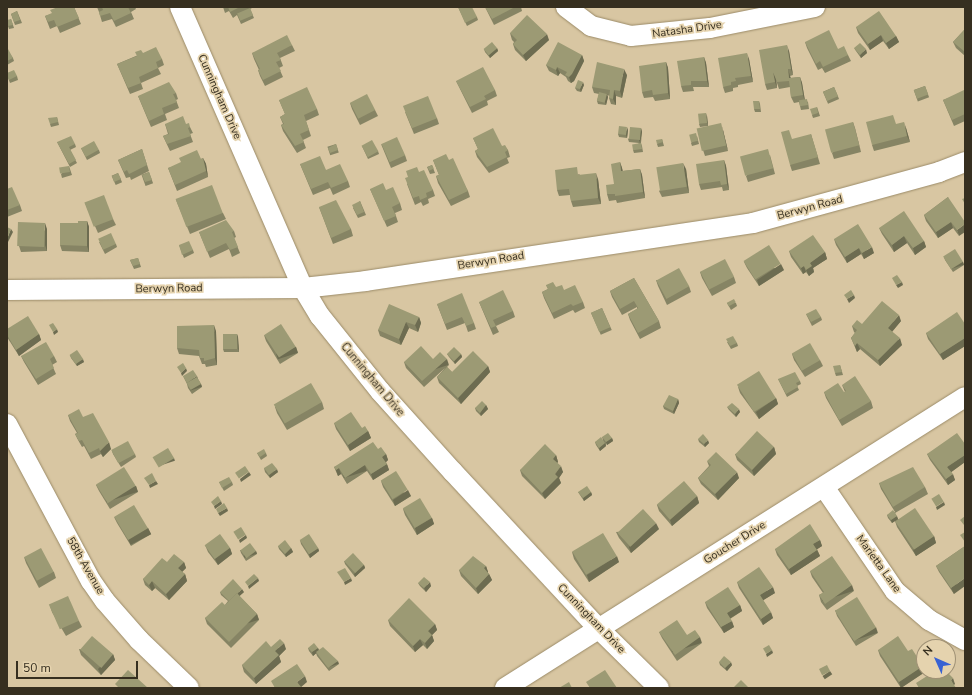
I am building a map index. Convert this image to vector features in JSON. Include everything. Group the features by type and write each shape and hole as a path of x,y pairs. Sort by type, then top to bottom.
{"street":[{"name":"Cunningham Drive","path":"180,7 303,288 344,348 380,391 599,629 660,688"},
{"name":"Natasha Drive","path":"566,7 591,26 631,36 710,28 814,7"},
{"name":"Berwyn Road","path":"7,290 303,288 753,223 939,172 965,162"},
{"name":"Goucher Drive","path":"504,688 965,397"},
{"name":"58th Avenue","path":"7,424 91,580 105,601 139,640 190,688"},
{"name":"Marietta Lane","path":"824,487 894,590 929,620 965,639"}],"building":[{"path":"58,7 74,7 79,18 57,27 54,20 48,22 45,16 52,13 50,10"},
{"path":"102,7 128,7 131,13 114,21 110,13 100,16 99,12 103,10"},
{"path":"228,7 240,7 230,12"},
{"path":"458,7 472,7 477,17 465,23"},
{"path":"485,7 515,7 492,19"},
{"path":"250,8 253,15 240,21 237,13"},
{"path":"17,11 20,20 14,22 11,14"},
{"path":"879,11 896,36 886,43 881,35 868,44 856,27"},
{"path":"527,15 547,34 523,55 513,44 517,40 510,33"},
{"path":"11,19 13,25 8,26 7,20"},
{"path":"965,29 965,52 953,42"},
{"path":"829,30 838,49 844,46 848,55 823,67 820,61 816,64 805,42"},
{"path":"287,35 292,45 277,53 281,60 276,62 281,71 263,80 258,70 260,69 252,53"},
{"path":"492,42 497,48 489,55 484,49"},
{"path":"558,42 582,55 569,77 565,75 567,72 557,67 556,70 546,65"},
{"path":"860,43 866,49 860,55 854,48"},
{"path":"787,45 791,69 788,69 789,78 800,77 803,95 791,97 789,81 777,82 773,72 775,82 765,84 759,50"},
{"path":"156,47 162,59 156,62 158,68 139,77 141,83 128,88 117,64 137,56 135,52 141,50 143,53"},
{"path":"8,49 13,58 7,61 7,50"},
{"path":"747,53 751,76 735,78 736,81 731,82 731,85 723,87 718,58"},
{"path":"704,57 707,81 691,81 691,85 681,86 677,61"},
{"path":"597,62 624,69 620,91 614,90 613,99 609,98 610,90 592,87"},
{"path":"666,62 668,93 653,95 652,90 642,92 639,66"},
{"path":"483,67 495,90 484,96 486,99 470,107 456,81"},
{"path":"14,70 17,76 9,80 7,73"},
{"path":"578,80 583,82 580,89 575,88"},
{"path":"169,82 176,93 173,94 177,102 162,108 164,114 149,121 138,96"},
{"path":"925,86 928,94 917,99 914,90"},
{"path":"307,87 317,109 304,115 309,130 300,134 304,142 295,146 281,125 284,124 280,117 285,114 279,100"},
{"path":"834,87 838,96 827,101 823,92"},
{"path":"964,90 965,114 952,120 943,100"},
{"path":"599,92 607,94 605,103 597,101"},
{"path":"367,94 375,110 358,119 350,103"},
{"path":"428,96 437,118 412,128 403,106"},
{"path":"807,99 808,105 800,106 799,100"},
{"path":"753,101 759,101 760,109 754,109"},
{"path":"817,107 818,113 812,115 810,109"},
{"path":"706,113 707,123 699,124 698,114"},
{"path":"893,115 896,124 904,122 907,136 872,145 866,122"},
{"path":"183,116 186,124 189,123 190,127 188,128 191,136 167,144 163,136 169,134 165,124"},
{"path":"57,117 58,122 50,124 48,118"},
{"path":"853,122 859,145 831,153 825,130"},
{"path":"721,123 726,145 702,151 697,129"},
{"path":"619,126 627,127 626,135 618,134"},
{"path":"630,127 641,128 640,140 629,139"},
{"path":"493,128 502,146 505,145 508,150 505,152 507,157 487,167 475,151 478,149 473,138"},
{"path":"789,130 792,139 811,134 818,157 790,165 781,132"},
{"path":"696,133 698,141 691,142 689,135"},
{"path":"71,136 75,144 69,147 76,160 69,164 57,142"},
{"path":"397,137 405,155 390,162 381,144"},
{"path":"662,139 663,142 657,144 656,140"},
{"path":"372,140 378,151 368,157 362,146"},
{"path":"94,141 99,150 86,157 81,148"},
{"path":"641,143 642,149 633,150 632,144"},
{"path":"336,144 338,150 330,153 328,148"},
{"path":"142,149 147,165 129,174 127,170 124,172 118,160"},
{"path":"768,149 773,168 745,176 740,157"},
{"path":"197,150 201,159 203,158 206,171 175,185 168,168 181,162 179,158"},
{"path":"446,154 449,160 453,158 468,191 449,200 436,176 439,175 433,160"},
{"path":"320,156 326,170 340,164 348,181 331,188 328,182 311,189 300,164"},
{"path":"724,160 727,184 721,185 720,181 699,184 696,164"},
{"path":"620,162 621,171 640,169 643,192 615,196 615,194 607,194 606,185 614,184 611,164"},
{"path":"683,163 687,187 660,191 656,167"},
{"path":"432,165 434,169 429,171 428,167"},
{"path":"69,166 70,172 60,173 59,168"},
{"path":"417,167 419,172 424,170 433,190 426,193 427,197 420,200 419,196 413,198 405,178 408,177 406,171"},
{"path":"577,167 578,175 596,173 598,198 571,201 569,189 557,190 555,170"},
{"path":"149,172 152,180 145,182 142,175"},
{"path":"118,173 121,179 114,182 112,176"},
{"path":"383,183 386,190 393,187 400,203 392,207 396,216 384,221 370,189"},
{"path":"212,185 223,213 186,227 176,199"},
{"path":"12,187 20,205 7,210 7,189"},
{"path":"104,195 113,219 94,227 84,203"},
{"path":"948,197 965,224 957,230 951,222 936,232 924,215"},
{"path":"336,200 351,229 331,238 319,207"},
{"path":"360,201 364,212 357,215 352,205"},
{"path":"904,211 924,241 913,248 904,236 892,245 879,228"},
{"path":"226,220 234,231 232,232 238,247 230,250 226,243 207,252 199,232"},
{"path":"78,221 87,221 87,246 60,245 60,223 78,223"},
{"path":"18,222 45,223 44,247 17,246"},
{"path":"858,224 872,247 862,253 859,248 845,257 834,239"},
{"path":"7,227 11,229 7,239"},
{"path":"111,233 116,244 103,250 98,239"},
{"path":"813,235 825,252 810,263 812,266 806,270 804,266 801,268 789,251"},
{"path":"189,241 193,250 182,255 179,245"},
{"path":"769,245 781,264 755,280 744,261"},
{"path":"955,249 963,262 951,269 943,256"},
{"path":"138,258 140,264 133,266 130,260"},
{"path":"725,259 734,277 709,290 700,272"},
{"path":"679,268 689,286 666,299 656,281"},
{"path":"897,275 902,282 896,285 892,278"},
{"path":"634,278 659,321 638,333 628,314 638,308 634,301 620,309 610,291"},
{"path":"553,282 556,287 562,285 564,290 575,285 583,302 573,306 571,304 552,313 542,292 548,289 546,285"},
{"path":"503,290 513,311 493,320 496,326 491,328 479,302"},
{"path":"851,290 854,295 847,299 844,295"},
{"path":"462,293 474,323 466,326 462,317 445,324 437,304"},
{"path":"734,299 736,303 729,306 727,303"},
{"path":"882,301 899,315 888,328 900,338 878,360 857,343 855,346 851,338 857,330 852,326 857,320 862,324"},
{"path":"389,304 419,317 415,325 406,322 399,339 378,330"},
{"path":"602,308 610,327 599,332 591,313"},
{"path":"816,309 821,317 811,322 806,314"},
{"path":"957,312 965,324 965,338 940,354 926,333"},
{"path":"28,316 39,334 16,350 7,335 7,329"},
{"path":"53,323 57,329 53,332 49,325"},
{"path":"281,324 296,347 279,358 264,335"},
{"path":"214,325 215,358 204,361 204,358 200,358 199,350 177,348 177,326"},
{"path":"223,334 237,334 237,349 223,349"},
{"path":"733,336 737,343 730,346 726,339"},
{"path":"46,342 54,356 50,359 54,368 36,379 21,356"},
{"path":"810,343 820,360 802,371 792,354"},
{"path":"421,346 433,359 440,352 447,359 422,381 404,362"},
{"path":"454,347 461,354 454,361 447,354"},
{"path":"77,350 83,359 76,364 70,355"},
{"path":"473,351 488,366 458,398 437,377 447,367 452,372"},
{"path":"183,363 186,368 181,373 177,367"},
{"path":"840,365 842,372 835,373 833,366"},
{"path":"193,370 197,376 187,383 183,376"},
{"path":"759,371 776,398 754,412 737,385"},
{"path":"795,372 800,381 796,383 798,387 786,394 778,379"},
{"path":"855,376 871,401 839,420 824,392 838,383 844,392 846,391 842,385"},
{"path":"197,377 201,384 191,390 187,383"},
{"path":"311,383 322,402 285,424 274,404"},
{"path":"669,395 678,399 673,411 663,406"},
{"path":"482,401 486,405 480,413 475,408"},
{"path":"732,403 739,409 735,414 727,407"},
{"path":"79,409 83,417 93,413 109,442 100,451 99,448 89,453 82,440 79,441 75,434 78,433 68,415"},
{"path":"351,412 362,428 365,426 368,431 348,445 334,423"},
{"path":"757,431 774,447 752,470 735,454"},
{"path":"608,433 612,438 606,442 602,437"},
{"path":"957,433 965,444 965,455 947,467 953,474 946,479 927,454"},
{"path":"703,434 708,440 704,444 698,439"},
{"path":"601,437 605,443 599,448 595,442"},
{"path":"128,441 135,454 118,463 111,450"},
{"path":"373,442 378,449 381,447 386,454 382,457 387,464 371,474 365,465 345,478 339,468 336,470 334,467"},
{"path":"545,444 556,455 553,459 561,466 555,474 558,477 542,493 520,470"},
{"path":"168,448 174,458 159,468 153,457"},
{"path":"264,449 266,453 260,457 257,453"},
{"path":"716,452 737,472 715,494 698,478 711,465 707,461"},
{"path":"272,463 277,469 269,475 264,468"},
{"path":"245,466 249,472 239,479 235,473"},
{"path":"124,467 136,486 108,503 96,484"},
{"path":"913,467 925,487 893,507 879,483"},
{"path":"396,471 408,490 392,499 381,481"},
{"path":"152,473 156,481 149,485 144,478"},
{"path":"229,477 232,482 222,488 219,482"},
{"path":"684,481 697,496 670,520 657,505"},
{"path":"587,486 591,492 583,498 578,492"},
{"path":"939,494 944,502 936,506 931,499"},
{"path":"218,496 221,501 214,506 211,502"},
{"path":"420,498 432,518 415,528 403,508"},
{"path":"224,503 227,508 218,513 216,509"},
{"path":"134,505 148,528 128,540 114,517"},
{"path":"915,508 934,536 914,550 895,521"},
{"path":"643,509 656,523 630,547 617,533"},
{"path":"893,510 897,516 891,520 887,515"},
{"path":"965,516 965,524 964,525 960,520"},
{"path":"810,524 820,540 813,544 817,550 789,569 775,549"},
{"path":"241,527 246,535 238,539 233,532"},
{"path":"965,532 965,542 960,535"},
{"path":"603,533 617,556 586,575 572,552"},
{"path":"220,534 230,548 215,559 205,545"},
{"path":"309,534 318,548 309,554 300,540"},
{"path":"285,540 291,548 285,554 278,546"},
{"path":"250,543 256,551 246,558 240,550"},
{"path":"965,546 965,578 951,588 936,566"},
{"path":"41,548 54,572 37,581 24,557"},
{"path":"353,553 364,565 355,573 344,561"},
{"path":"174,554 184,562 178,568 185,574 166,594 152,581 149,585 143,579 162,558 167,562"},
{"path":"473,556 486,566 484,568 489,574 476,588 459,570"},
{"path":"832,556 852,585 825,604 819,595 824,592 810,571"},
{"path":"759,567 773,587 760,595 771,612 761,619 737,582"},
{"path":"345,568 351,578 344,582 337,572"},
{"path":"254,574 258,578 248,586 245,582"},
{"path":"424,577 430,582 424,588 418,583"},
{"path":"233,579 242,589 229,601 220,592"},
{"path":"728,587 740,605 727,613 732,621 721,627 705,602"},
{"path":"237,593 257,614 229,642 205,618 222,602 225,605"},
{"path":"68,596 79,621 60,629 49,605"},
{"path":"857,597 876,628 854,641 835,611"},
{"path":"409,598 435,624 428,631 432,635 425,643 420,639 413,646 388,620"},
{"path":"677,620 687,635 695,630 700,637 675,655 659,632"},
{"path":"92,636 113,654 101,668 80,650"},
{"path":"898,636 908,651 912,649 916,655 916,671 899,682 878,650"},
{"path":"280,639 284,643 275,651 279,655 254,678 242,665 266,641 271,647"},
{"path":"314,643 318,648 312,652 308,648"},
{"path":"769,645 772,650 766,654 763,649"},
{"path":"323,647 338,661 328,668 316,652"},
{"path":"724,656 731,662 725,668 719,662"},
{"path":"297,664 305,676 297,682 302,688 275,688 271,681"},
{"path":"827,665 830,671 822,675 819,669"},
{"path":"128,670 148,688 119,688 115,684"},
{"path":"605,670 617,688 590,688 586,682"},
{"path":"922,679 952,679 951,680 956,688 919,688 916,683"},
{"path":"741,680 749,688 733,688"},
{"path":"569,682 572,688 559,688"}]}
